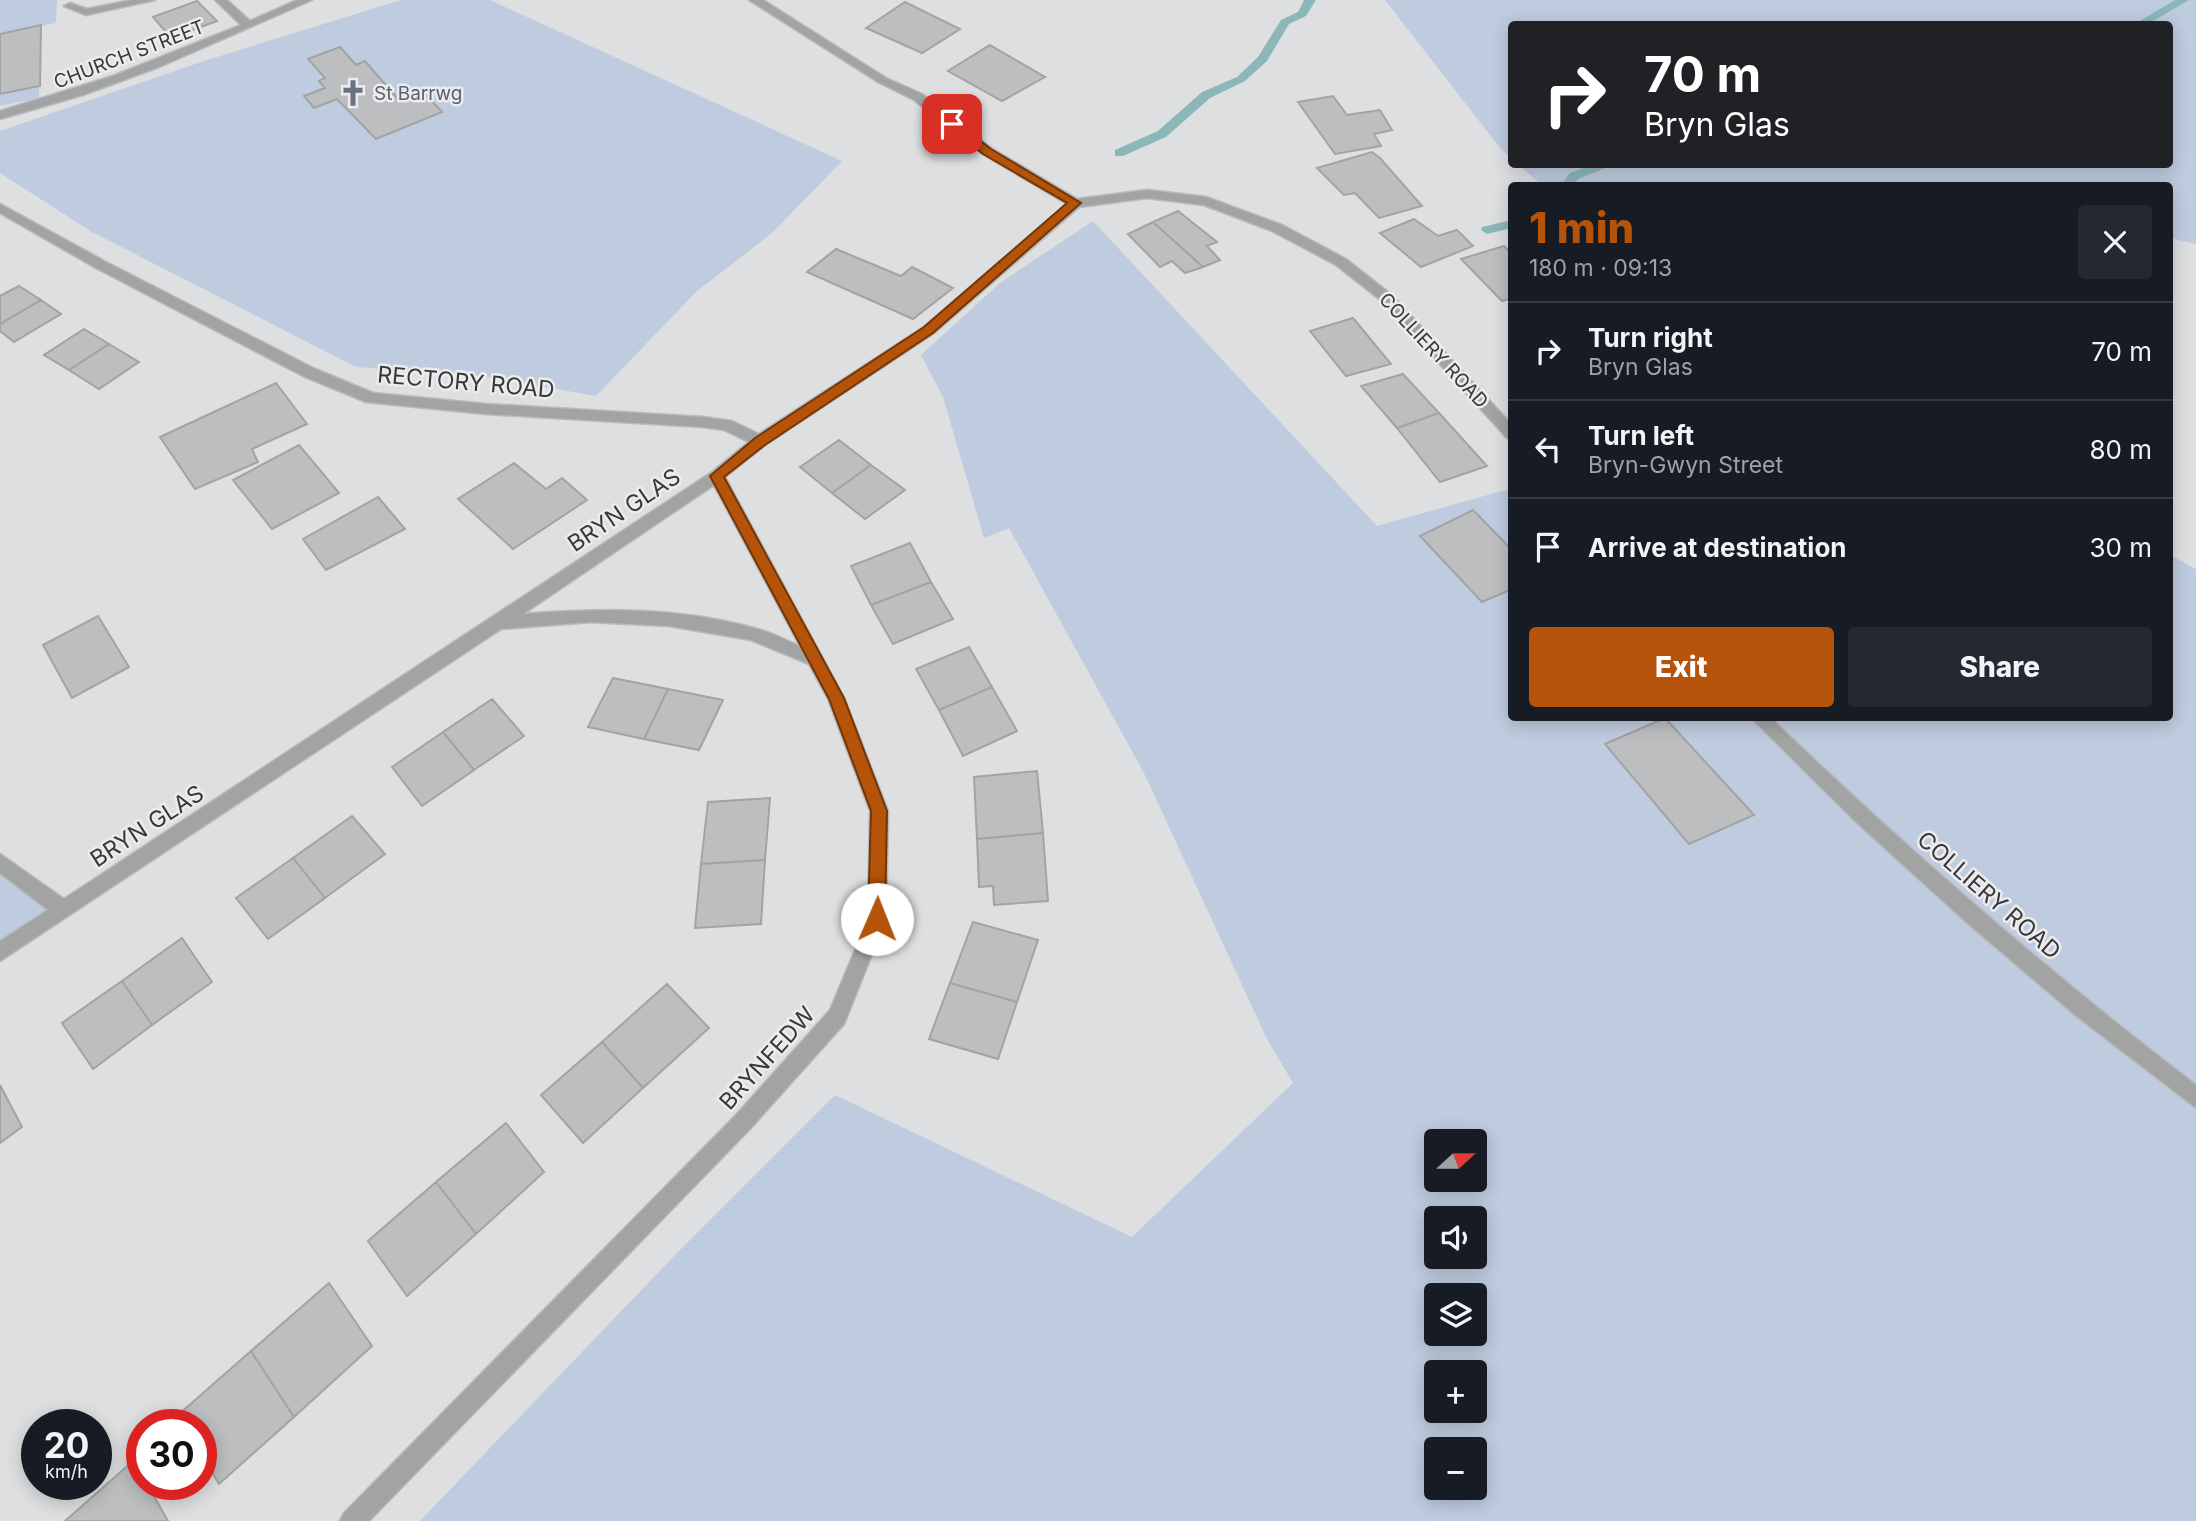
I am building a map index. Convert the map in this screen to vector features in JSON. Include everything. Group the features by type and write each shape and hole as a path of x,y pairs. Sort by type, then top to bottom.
{"street":[{"path":"70,6 86,12 149,0"},
{"path":"221,0 248,26"},
{"name":"CHURCH STREET","path":"0,115 66,98 248,26 306,0"},
{"path":"755,0 882,80 918,97 987,151 1075,203"},
{"name":"COLLIERY ROAD","path":"1075,203 1147,194 1206,201 1298,240 1341,262 1388,299 1508,430"},
{"name":"BRYN GLAS","path":"0,952 496,624 716,476 760,441 929,330 1075,203"},
{"name":"RECTORY ROAD","path":"0,208 101,265 307,372 371,398 486,409 703,422 727,425 760,441"},
{"name":"BRYNFEDW","path":"352,1521 743,1122 836,1017 877,919 879,811 836,698 716,476"},
{"name":"BRYN GLAS","path":"496,624 591,615 669,619 753,635 815,659"},
{"name":"COLLIERY ROAD","path":"1763,721 1857,813 2102,1027 2196,1098"},
{"path":"0,862 62,909"}],"shaded area":[{"path":"0,0 57,0 56,23 41,26 39,98 0,106"},
{"path":"401,0 490,0 842,161 772,233 696,292 596,396 482,376 356,367 92,232 0,173 0,131 204,61"},
{"path":"1385,0 2196,0 2196,244 2173,239 2173,182 1538,182 1522,168 2173,168 2173,21 1508,21 1508,155"},
{"path":"1093,221 1377,526 1508,489 1508,721 2173,721 2173,557 2196,569 2196,1521 420,1521 675,1255 835,1095 1132,1237 1293,1083 1267,1039 1144,773 1009,528 984,538 943,397 921,355 1000,283"},
{"path":"0,862 62,909 0,952"}],"building":[{"path":"197,1 217,21 171,38 153,17"},
{"path":"905,2 960,29 922,53 866,28"},
{"path":"41,25 40,86 0,94 0,34"},
{"path":"990,45 1045,77 1002,101 948,71"},
{"name":"St Barrwg","path":"340,47 356,65 365,61 398,99 421,90 442,112 376,139 337,99 314,108 304,96 325,88 319,81 325,78 308,59"},
{"path":"1333,96 1347,115 1380,110 1392,130 1374,134 1381,146 1335,154 1298,102"},
{"path":"1372,152 1422,206 1379,218 1355,193 1344,195 1317,168"},
{"path":"1178,211 1217,242 1207,246 1220,260 1203,267 1153,222"},
{"path":"1414,219 1438,236 1457,230 1473,246 1421,267 1380,233"},
{"path":"1153,222 1203,267 1185,273 1172,261 1160,267 1128,234"},
{"path":"1504,246 1508,250 1508,299 1502,301 1461,259"},
{"path":"836,249 901,276 912,267 953,288 913,319 807,272"},
{"path":"19,286 41,300 0,324 0,296"},
{"path":"41,300 61,314 14,342 0,331 0,324"},
{"path":"1353,318 1391,364 1346,376 1310,331"},
{"path":"84,329 109,344 69,370 44,355"},
{"path":"109,344 139,362 99,389 69,370"},
{"path":"1403,374 1439,413 1397,428 1361,386"},
{"path":"276,383 307,424 252,449 258,462 195,489 160,437"},
{"path":"1439,413 1487,466 1440,482 1397,428"},
{"path":"839,440 871,465 832,493 800,467"},
{"path":"299,445 339,493 272,529 233,480"},
{"path":"514,463 546,489 562,478 587,500 513,549 458,499"},
{"path":"871,465 905,490 865,519 832,493"},
{"path":"378,497 405,529 326,570 303,539"},
{"path":"1473,510 1508,546 1508,591 1482,602 1420,536"},
{"path":"910,543 931,582 871,605 851,566"},
{"path":"931,582 953,619 893,644 871,605"},
{"path":"98,616 129,667 72,698 43,645"},
{"path":"969,647 992,687 939,710 916,669"},
{"path":"613,678 668,689 644,739 588,727"},
{"path":"992,687 1017,731 963,756 939,710"},
{"path":"668,689 723,700 699,750 644,739"},
{"path":"492,699 524,736 474,770 443,732"},
{"path":"1658,721 1668,721 1754,815 1689,844 1605,744"},
{"path":"443,732 474,770 422,806 392,767"},
{"path":"1037,771 1043,833 977,839 974,777"},
{"path":"770,798 765,860 701,864 708,802"},
{"path":"352,816 385,854 325,898 293,858"},
{"path":"1043,833 1048,901 994,905 993,886 979,887 977,839"},
{"path":"293,858 325,898 268,939 236,898"},
{"path":"765,860 761,924 695,928 701,864"},
{"path":"973,922 1038,940 1017,1002 950,983"},
{"path":"182,938 212,982 152,1025 122,981"},
{"path":"122,981 152,1025 93,1069 62,1023"},
{"path":"950,983 1017,1002 998,1059 929,1039"},
{"path":"667,984 709,1028 643,1088 602,1042"},
{"path":"602,1042 643,1088 583,1143 541,1095"},
{"path":"0,1085 22,1127 0,1143"},
{"path":"506,1123 544,1172 476,1234 436,1182"},
{"path":"436,1182 476,1234 407,1296 368,1241"},
{"path":"329,1283 372,1346 294,1417 251,1351"},
{"path":"251,1351 294,1417 219,1484 217,1409 185,1409"},
{"path":"126,1467 126,1500 156,1500 168,1521 65,1521 89,1500 112,1500 112,1480"}],"waterway":[{"path":"1119,153 1162,134 1206,95 1241,79 1263,59 1285,22 1302,14 1310,0"},
{"path":"2146,21 2183,0"},
{"path":"1569,182 1574,176 1597,168"},
{"path":"1487,230 1508,225"}],"place":[{"name":"St Barrwg","path":"353,93"}],"route":[{"path":"877,919 879,811 836,698 716,476 760,441 929,330 1075,203 987,151 952,124"}]}
